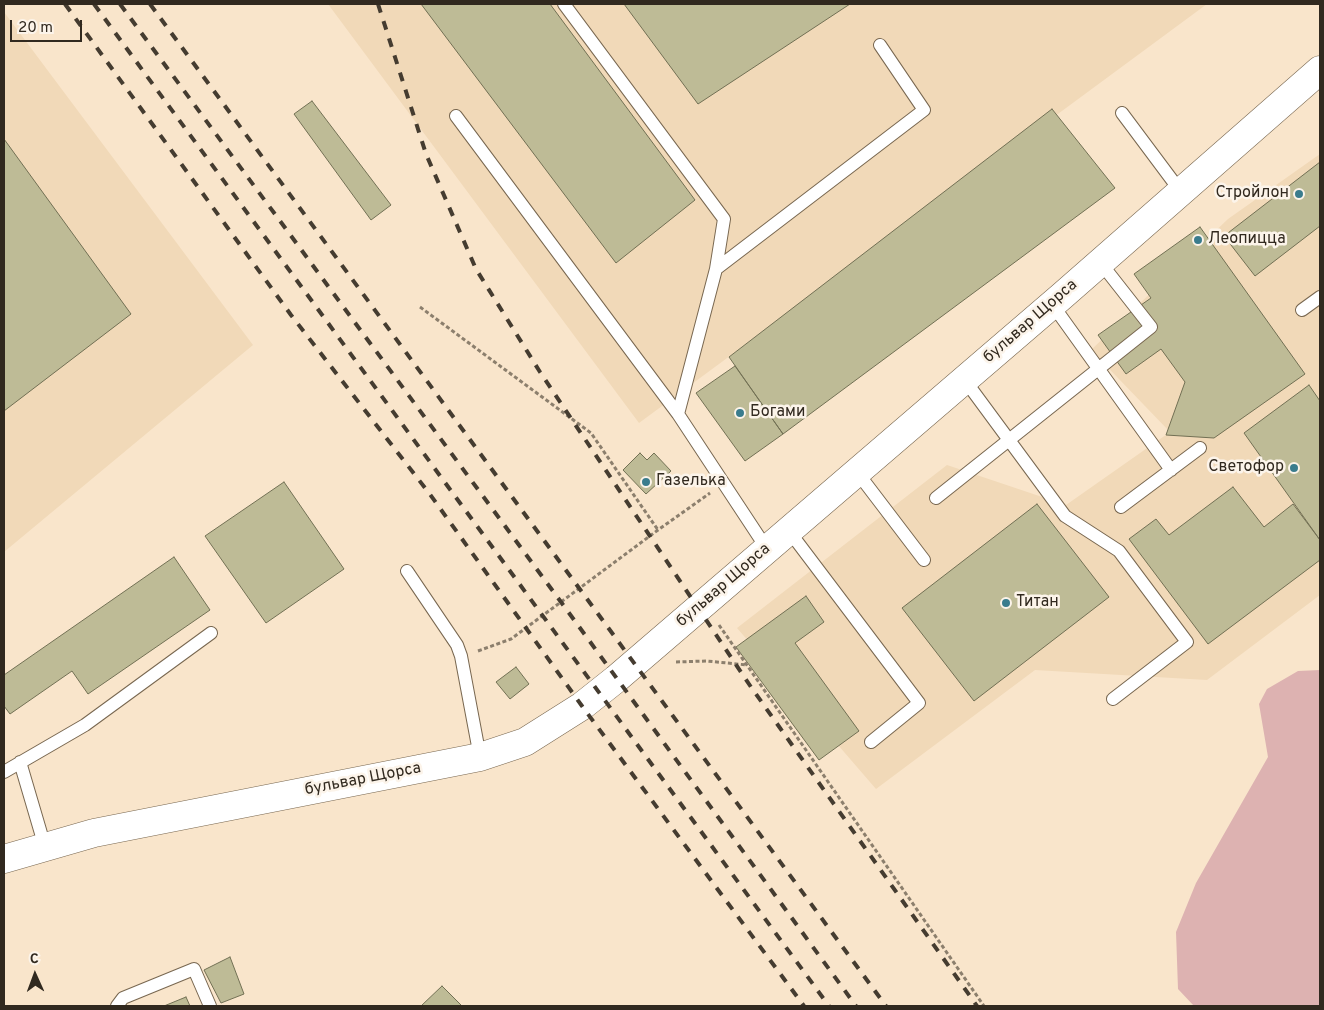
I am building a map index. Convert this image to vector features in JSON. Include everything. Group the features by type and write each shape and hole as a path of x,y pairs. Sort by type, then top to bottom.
{"main road":[{"name":"бульвар Щорса","path":"4,859 94,833 480,757 525,742 582,706 635,663 1052,304 1320,70"}],"lane":[{"path":"564,4 724,219 716,269 678,414"},
{"path":"716,269 924,110 880,45"},
{"path":"1122,114 1181,192"},
{"path":"456,116 678,414 767,549"},
{"path":"936,498 1151,327 1100,262"},
{"path":"1302,310 1320,297"},
{"path":"1052,304 1171,470"},
{"path":"964,379 1066,516 1118,551 1187,642 1113,699"},
{"path":"1121,507 1200,448"},
{"path":"857,472 924,560"},
{"path":"789,531 919,703 871,742"},
{"path":"407,571 457,646 461,656 480,757"},
{"path":"4,772 86,726 211,633"},
{"path":"20,762 45,847"},
{"path":"118,1006 124,998 194,969 210,1006"}],"path":[{"path":"420,307 591,433 658,530"},
{"path":"461,656 511,640 724,483"},
{"path":"704,603 984,1006"},
{"path":"635,663 707,662 747,665"}],"shaded area":[{"path":"328,4 1207,4 639,423"},
{"path":"4,12 253,345 4,552"},
{"path":"1320,154 1320,595 1207,680 1035,670 876,789 737,628 947,465 1066,505 1170,432 1091,350 1228,219"},
{"path":"1320,670 1320,1006 1194,1006 1178,989 1176,932 1196,883 1268,757 1259,704 1267,689 1298,671"}],"building":[{"path":"421,4 550,4 695,200 616,263"},
{"path":"624,4 850,4 698,104"},
{"path":"312,101 391,205 371,220 294,114"},
{"path":"1052,109 1115,188 783,434 729,357"},
{"path":"4,139 131,314 4,411"},
{"name":"Стройлон","path":"1320,162 1320,226 1255,276 1224,236"},
{"path":"1200,227 1305,374 1214,438 1166,435 1185,382 1161,349 1126,374 1098,335 1151,298 1134,274"},
{"name":"Богами","path":"735,366 783,434 745,461 696,393"},
{"name":"Светофор","path":"1309,385 1320,401 1320,540 1244,433"},
{"name":"Газелька","path":"640,453 647,460 654,453 671,471 646,494 623,470"},
{"path":"284,482 344,569 266,623 205,536"},
{"path":"1233,487 1264,527 1293,504 1320,540 1320,560 1208,644 1129,539 1156,519 1169,535"},
{"name":"Титан","path":"1037,504 1109,597 974,701 902,608"},
{"path":"174,557 210,610 88,694 72,671 10,714 4,706 4,675"},
{"path":"806,596 824,622 795,643 859,731 819,760 736,647"},
{"path":"516,667 529,684 510,699 496,682"},
{"path":"230,957 244,994 221,1003 204,970"},
{"path":"442,986 462,1006 421,1006"},
{"path":"186,997 190,1006 164,1006"}],"railway":[{"path":"65,4 291,315 429,493 582,706 804,1006"},
{"path":"94,4 829,1006"},
{"path":"120,4 856,1006"},
{"path":"150,4 886,1006"},
{"path":"378,4 426,154 476,269 540,372 751,687 977,1006"}],"place":[{"name":"Стройлон","path":"1299,194"},
{"name":"Леопицца","path":"1198,240"},
{"name":"Богами","path":"740,413"},
{"name":"Светофор","path":"1294,468"},
{"name":"Газелька","path":"646,482"},
{"name":"Титан","path":"1006,603"}]}
